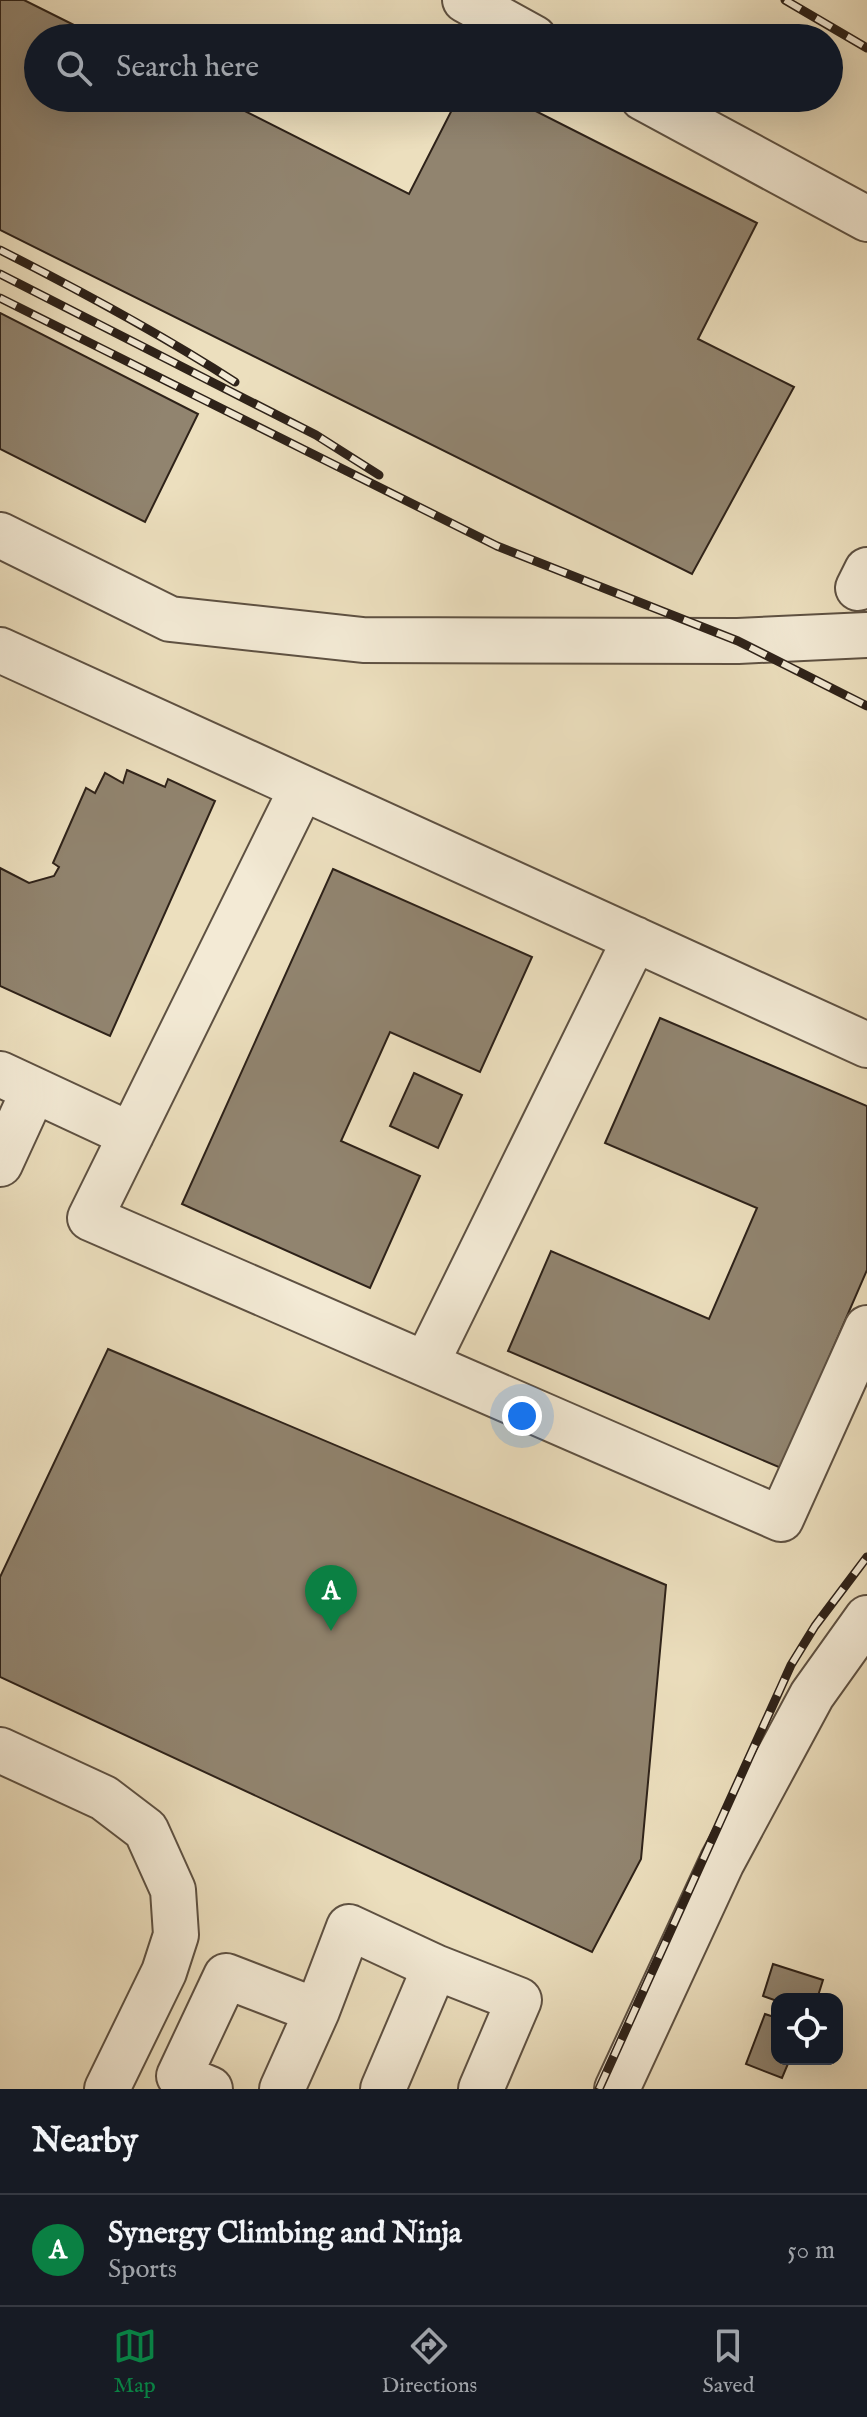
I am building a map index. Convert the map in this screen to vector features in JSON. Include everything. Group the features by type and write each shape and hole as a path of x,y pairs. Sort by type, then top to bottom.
{"lane":[{"path":"465,0 509,24"},
{"path":"669,112 867,219"},
{"path":"0,535 170,619 363,640 738,641 867,635"},
{"path":"0,650 867,1045"},
{"path":"302,788 90,1218 781,1519 867,1328"},
{"path":"426,1364 635,939"},
{"path":"0,1164 17,1082 131,1135"},
{"path":"617,2089 722,1862 812,1695 867,1618"},
{"path":"0,1750 104,1798 146,1830 173,1890 176,1935 164,1972 107,2089"},
{"path":"282,2089 317,2011 349,1927 435,1967 519,2000 481,2089"},
{"path":"383,2089 435,1967"},
{"path":"210,2089 179,2076 226,1976 317,2011"}],"building":[{"path":"0,0 24,0 72,24 24,24 24,112 247,112 409,194 451,112 538,112 757,223 698,339 794,387 692,574 0,230"},
{"path":"0,313 198,414 145,522 0,449"},
{"path":"127,770 165,787 168,779 215,801 110,1036 0,986 0,868 29,883 54,876 59,867 53,863 86,788 95,793 105,773 123,783"},
{"path":"333,869 532,957 480,1072 390,1032 341,1141 420,1176 370,1288 182,1204"},
{"path":"660,1018 867,1106 867,1270 781,1468 508,1351 551,1251 709,1319 757,1208 605,1143"},
{"path":"414,1073 462,1095 438,1148 390,1126"},
{"path":"108,1349 666,1585 641,1859 592,1952 0,1677 0,1577"},
{"path":"773,1964 823,1980 819,1993 771,1993 771,1999 763,1996"},
{"path":"765,2014 771,2016 771,2065 787,2065 782,2078 746,2064"}],"railway":[{"path":"785,0 826,24"},
{"path":"843,34 867,48"},
{"path":"0,250 178,346 235,382"},
{"path":"0,274 316,435 379,475"},
{"path":"0,298 497,546 738,641 867,706"},
{"path":"599,2089 791,1665 815,1626 867,1557"}],"place":[{"name":"Synergy Climbing and Ninja","path":"331,1631"}]}
